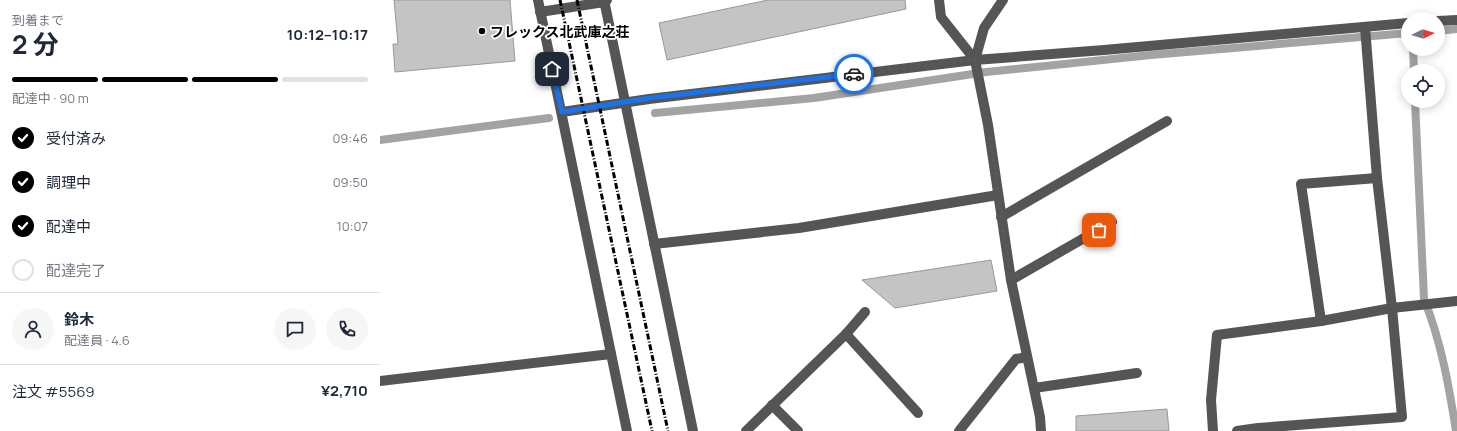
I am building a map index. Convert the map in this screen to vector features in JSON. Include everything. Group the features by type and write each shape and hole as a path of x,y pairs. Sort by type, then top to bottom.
{"street":[{"path":"538,0 627,431"},
{"path":"939,0 941,17 975,60"},
{"path":"1003,0 984,28 975,60 988,125 1011,280 1040,417 1041,431"},
{"path":"540,12 605,1 692,431"},
{"path":"1445,21 1457,20"},
{"path":"562,112 625,102 975,60 1401,24"},
{"path":"1237,431 1402,417 1392,308 1376,178 1365,27"},
{"path":"1001,218 1167,121"},
{"path":"1321,321 1301,184 1376,178"},
{"path":"654,244 800,228 998,194"},
{"path":"1011,280 1112,222"},
{"path":"1213,431 1211,400 1217,334 1321,321 1392,308 1457,301"},
{"path":"746,431 846,334 865,312"},
{"path":"846,334 918,413"},
{"path":"380,381 610,354"},
{"path":"959,431 1016,359 1028,357"},
{"path":"1034,388 1137,373"},
{"path":"772,405 798,431"}],"building":[{"name":"フレックス北武庫之荘","path":"394,0 510,0 515,61 395,72 393,44 398,44"},
{"path":"768,0 905,0 906,9 667,60 659,23"},
{"path":"991,260 997,291 895,308 862,280"},
{"path":"1167,409 1169,431 1076,431 1076,416"}],"waterway":[{"path":"1445,30 1457,29"},
{"path":"655,113 814,98 986,72 1151,55 1401,34"},
{"path":"1413,56 1414,64"},
{"path":"1415,108 1424,299 1440,347 1456,431"},
{"path":"380,140 549,118"}],"railway":[{"path":"560,0 652,431"},
{"path":"577,0 668,431"}],"way so far":[{"path":"854,74 975,60 988,125 1011,280 1099,230"}],"place":[{"name":"フレックス北武庫之荘","path":"482,31"}],"route":[{"path":"552,69 562,112 650,98 854,74"}]}
